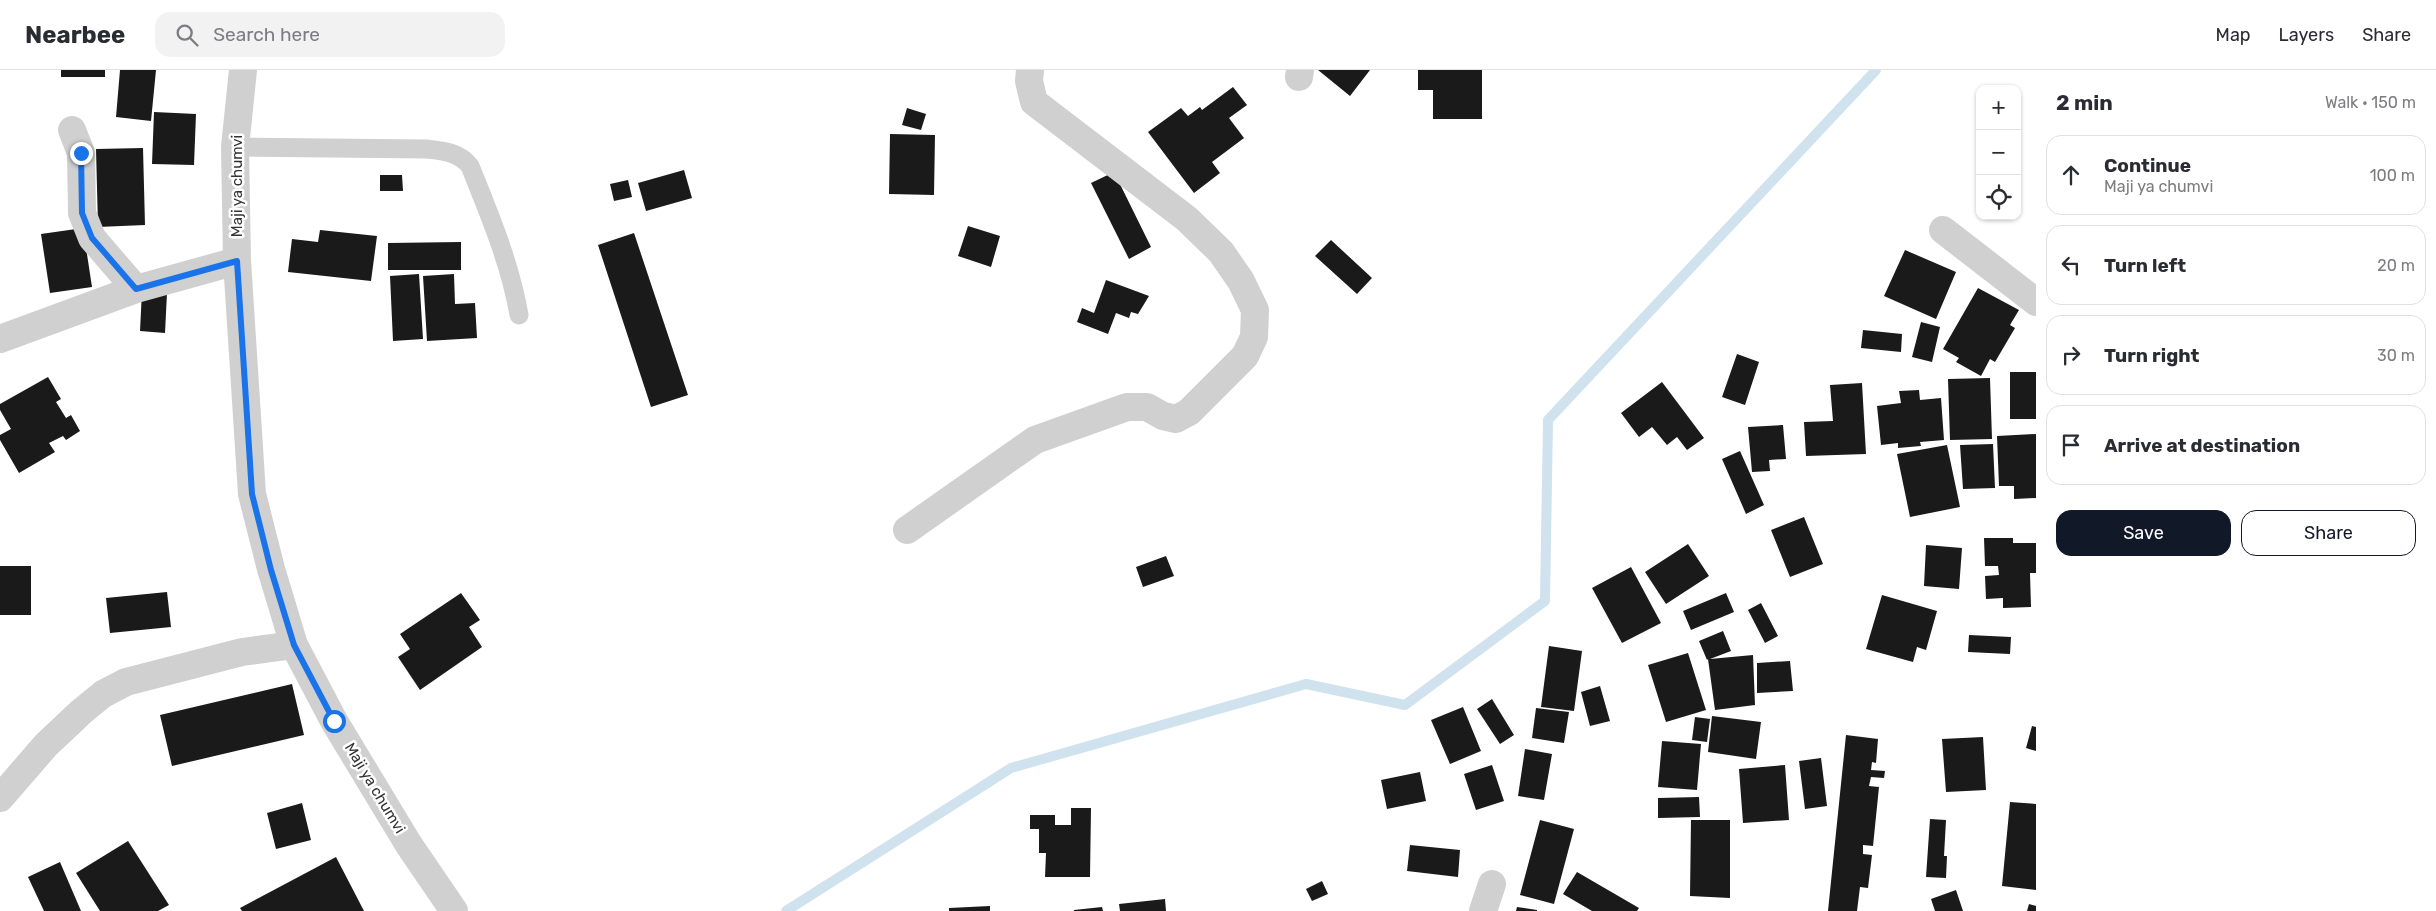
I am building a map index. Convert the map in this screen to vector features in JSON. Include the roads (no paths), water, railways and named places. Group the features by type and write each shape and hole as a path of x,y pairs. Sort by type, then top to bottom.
{"street":[{"name":"Maji ya chumvi","path":"243,70 235,147 237,261 252,494 271,570 294,645 334,721 409,845 454,911"},
{"path":"907,530 1035,440 1127,407 1147,407 1163,416 1176,419 1189,412 1245,356 1254,336 1255,310 1241,281 1221,252 1187,219 1034,102 1029,81 1030,70"},
{"path":"72,130 81,153 82,213 92,238 136,289"},
{"path":"1943,230 2036,302"},
{"path":"0,339 136,289 237,261"},
{"path":"0,798 46,745 103,694 126,682 242,652 294,645"},
{"path":"1483,911 1492,884"}],"lane":[{"path":"235,147 427,149 446,151 462,157 470,166 498,235 514,284 519,316"}],"waterway":[{"path":"786,911 1011,768 1306,684 1405,705 1545,601 1548,420 1876,70"}]}
